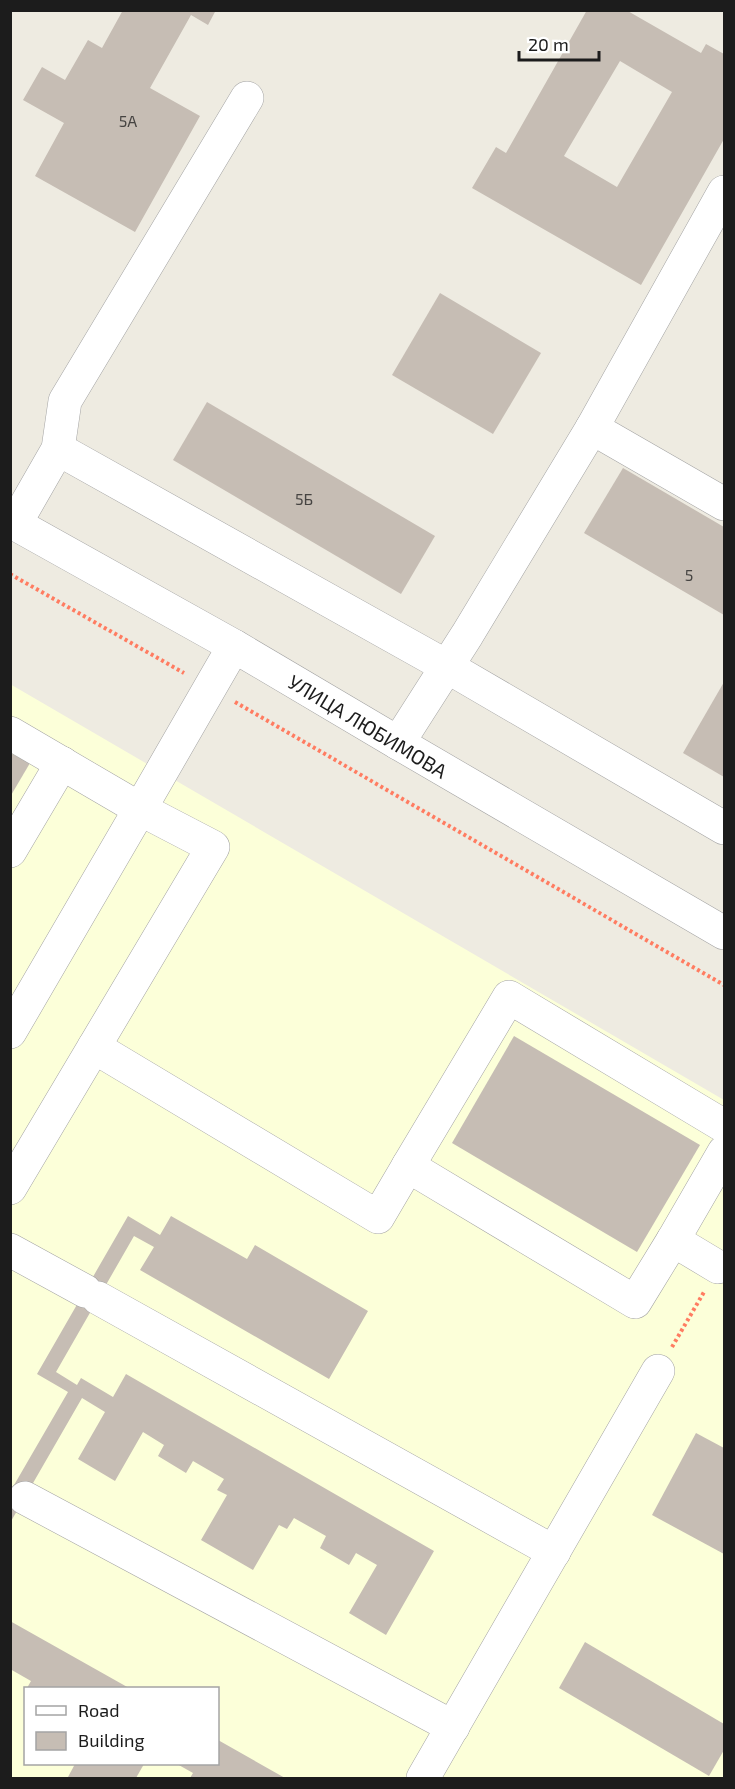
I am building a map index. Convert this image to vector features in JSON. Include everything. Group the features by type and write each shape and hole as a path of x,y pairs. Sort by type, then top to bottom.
{"street":[{"path":"13,523 58,449 65,401 247,98"},
{"path":"398,743 592,428 724,192"},
{"path":"592,428 724,504"},
{"path":"58,449 446,666 724,828"},
{"name":"УЛИЦА ЛЮБИМОВА","path":"13,523 234,646 724,933"},
{"path":"12,1025 234,646"},
{"path":"10,733 140,809 213,847 10,1188"},
{"path":"10,851 62,763"},
{"path":"94,1047 378,1217 509,997 724,1126"},
{"path":"408,1166 635,1302 724,1152"},
{"path":"673,1240 718,1267"},
{"path":"10,1250 554,1552"},
{"path":"423,1779 658,1371"},
{"path":"15,1493 453,1728"}],"path":[{"path":"10,574 210,687 724,985"},
{"path":"658,1371 718,1267"}],"shaded area":[{"path":"10,684 724,1100 724,1778 11,1778"}],"building":[{"path":"123,10 216,10 208,25 191,15 150,88 200,116 135,232 35,176 64,123 23,100 42,67 65,80 88,40 102,48"},
{"path":"587,10 626,10 701,53 706,44 724,54 724,139 641,285 472,188 496,147 506,153","holes":["620,61 672,92 617,187 564,156"]},
{"path":"440,293 541,353 493,434 392,375"},
{"path":"207,402 435,536 401,594 173,460"},
{"path":"623,468 724,527 724,615 584,533"},
{"path":"724,682 724,777 683,753"},
{"path":"10,753 30,763 10,797"},
{"path":"514,1036 700,1145 637,1252 452,1143"},
{"path":"128,1216 160,1235 171,1216 247,1259 255,1245 368,1311 329,1379 140,1270 154,1247 134,1236 56,1372 77,1385 81,1378 113,1397 126,1374 434,1551 386,1635 349,1613 377,1565 356,1553 349,1565 320,1548 326,1536 294,1518 287,1529 279,1525 253,1570 201,1540 227,1495 217,1490 224,1479 193,1461 186,1473 158,1456 164,1445 143,1432 115,1481 78,1459 105,1412 82,1398 10,1523 10,1492 68,1392 37,1374"},
{"path":"696,1433 724,1448 724,1554 652,1515"},
{"path":"10,1621 127,1687 28,1687 31,1681 10,1669"},
{"path":"585,1642 724,1724 724,1750 709,1776 559,1688"},
{"path":"219,1741 285,1778 190,1778 193,1773 179,1765 219,1765"},
{"path":"74,1765 143,1765 136,1778 68,1777"}]}
